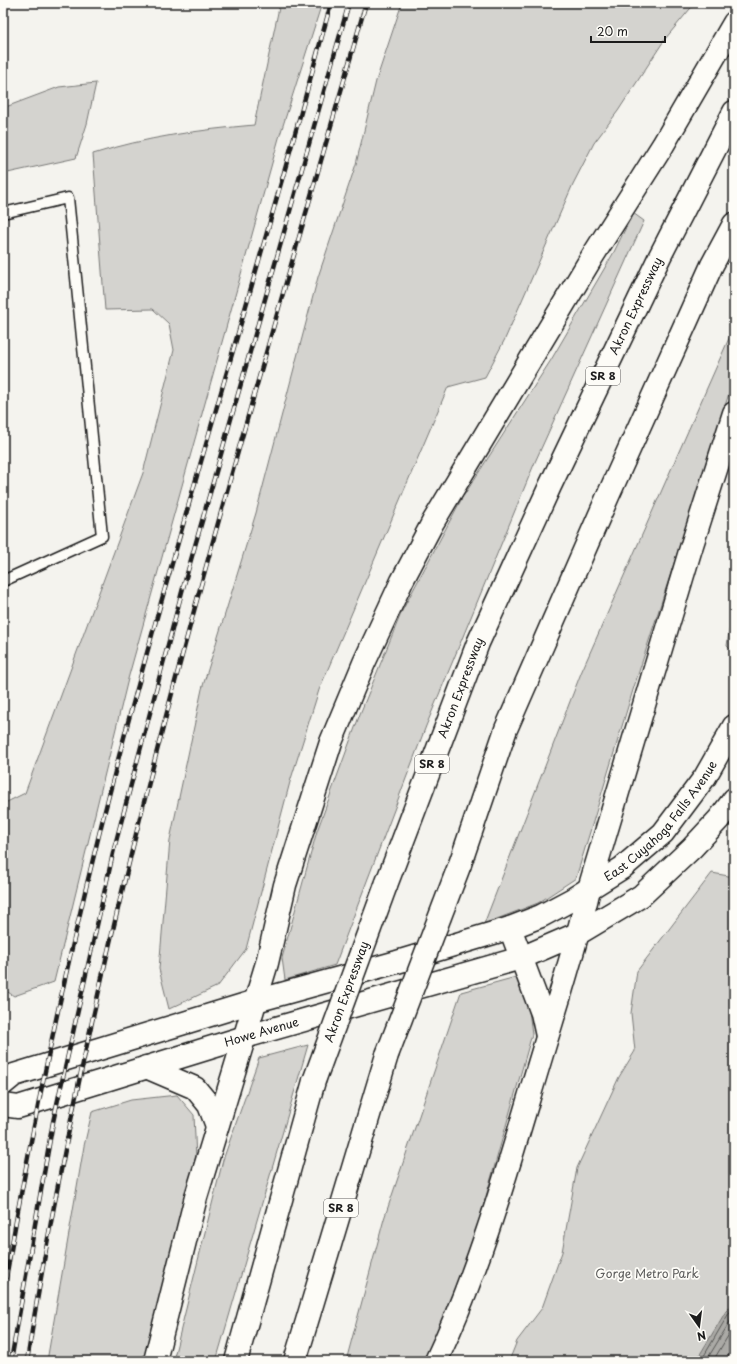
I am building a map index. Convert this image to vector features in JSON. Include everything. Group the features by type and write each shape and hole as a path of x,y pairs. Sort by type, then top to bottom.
{"main road":[{"path":"155,1361 196,1197 256,1001 285,885 330,742 364,663 402,581 433,522 511,389 663,145 734,23"},
{"name":"Akron Expressway","path":"236,1361 314,1081 386,885 478,643 550,486 657,263 734,112"},
{"name":"SR 8","path":"295,1361 387,1054 460,864 506,730 608,496 712,265 734,224"},
{"path":"436,1361 451,1331 492,1223 579,933 589,889 691,548 734,413"},
{"name":"East Cuyahoga Falls Avenue","path":"510,928 571,900 589,889 622,868 663,833 705,777 734,726"},
{"path":"579,933 641,896 692,848 719,819 734,799"},
{"path":"3,1084 14,1075 256,1001 397,962 510,928 542,1013 548,1036"},
{"name":"Howe Avenue","path":"3,1105 18,1107 245,1037 521,958 579,933"},
{"path":"146,1067 195,1088 209,1105 217,1126"}],"lane":[{"path":"3,213 68,198 102,536 3,581"}],"green space":[{"path":"280,3 322,3 279,138 128,679 54,982 14,996 3,989 3,804 25,793 143,473 174,350 169,324 153,309 105,310 93,154 133,143 173,135 254,125"},
{"path":"402,3 695,3 665,39 618,111 594,143 573,184 505,339 485,377 448,387 319,690 290,782 246,949 218,986 169,1009 159,969 170,840 202,689 256,513 318,277 356,164 376,81"},
{"path":"96,83 87,124 76,158 3,174 3,108 59,87"},
{"path":"633,213 644,221 535,462 426,726 335,965 285,980 282,958 317,831 360,714 402,611 461,500 551,360 614,252"},
{"path":"734,327 734,378 633,690 576,878 538,903 484,924 581,673"},
{"path":"734,597 734,653 727,646"},
{"name":"Gorge Metro Park","path":"712,873 734,877 734,1361 509,1361 517,1341 542,1308 562,1252 577,1168 619,1077 635,1051 631,1013 637,971"},
{"path":"516,977 528,1003 532,1034 475,1235 427,1361 346,1361 384,1219 461,992"},
{"path":"308,1045 216,1361 173,1361 223,1160 259,1058"},
{"path":"177,1095 194,1115 196,1159 147,1361 47,1361 84,1146 92,1112 131,1100"}],"water":[{"path":"734,1303 734,1361 696,1361 726,1311"}],"railway":[{"path":"3,1296 15,1224 58,1009 109,796 177,545 281,184 331,3"},
{"path":"11,1361 53,1122 114,849 183,588 349,3"},
{"path":"27,1361 57,1188 93,1017 133,847 176,677 222,508 366,3"}]}
